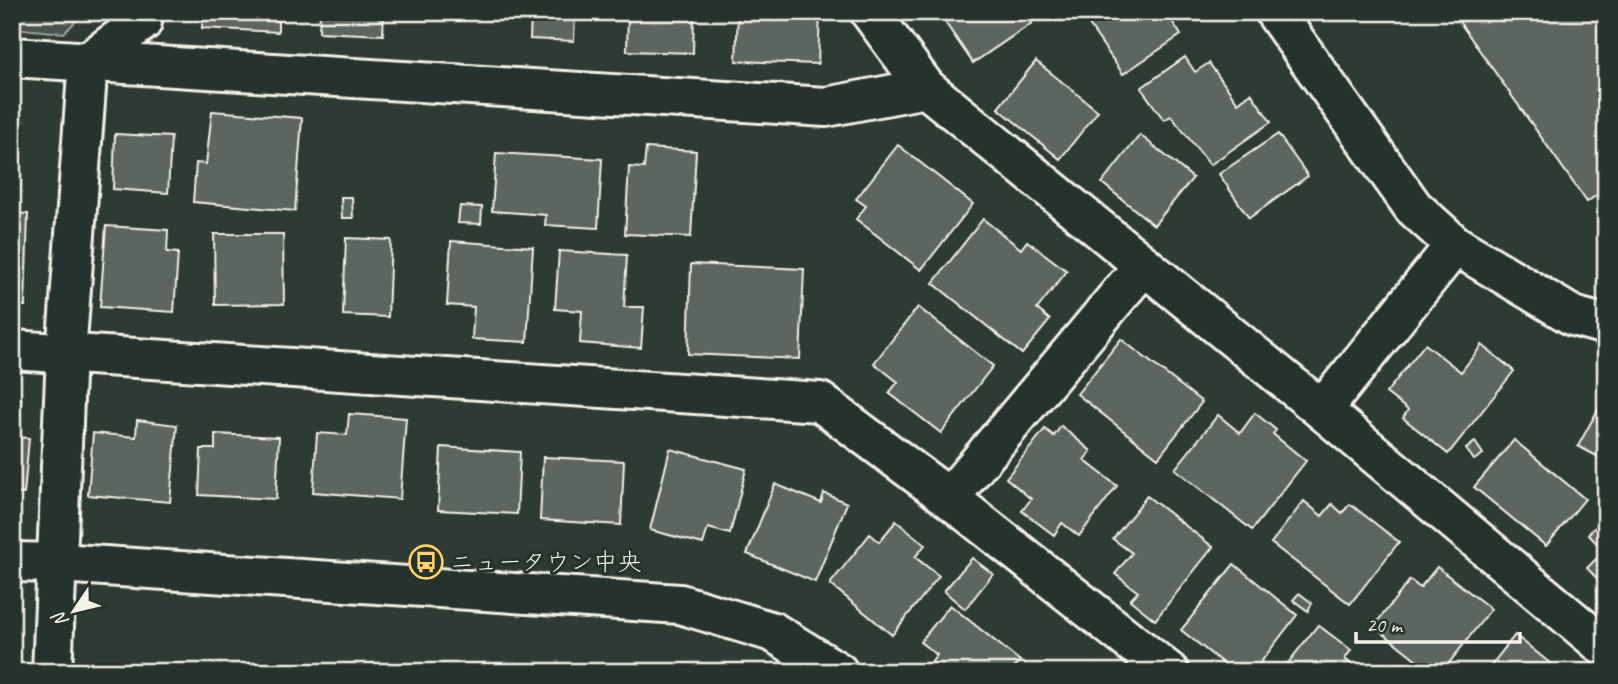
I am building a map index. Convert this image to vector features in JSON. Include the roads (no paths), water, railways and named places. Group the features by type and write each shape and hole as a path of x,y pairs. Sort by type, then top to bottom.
{"street":[{"path":"52,672 59,563 66,354 88,62 142,22 143,12"},
{"path":"870,12 926,88 1322,410 1606,648"},
{"path":"1275,12 1412,206 1455,245 1573,316 1606,326"},
{"path":"12,57 826,107 926,88"},
{"path":"1322,410 1455,245"},
{"path":"949,498 1144,265"},
{"path":"12,350 820,402 949,498 1169,672"},
{"path":"12,562 680,604 773,632 838,672"}],"place":[{"name":"ニュータウン中央","path":"426,562"}]}
